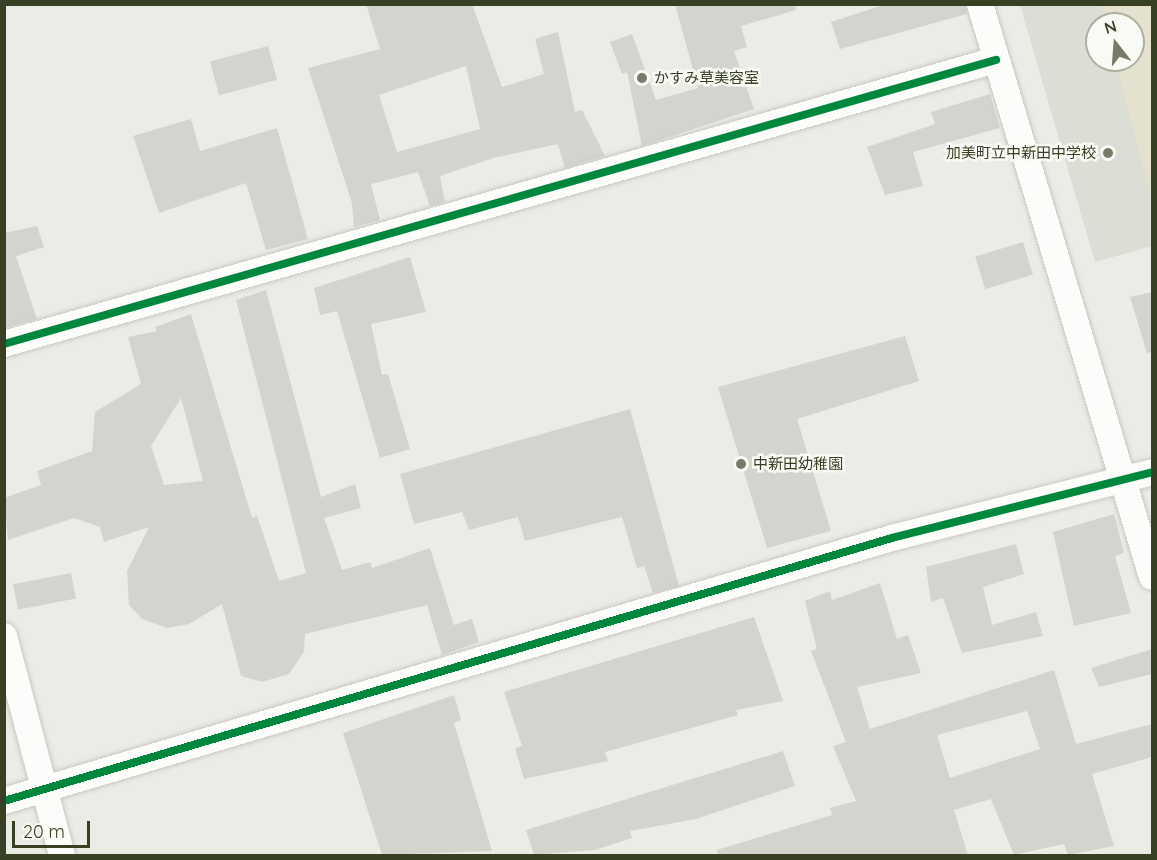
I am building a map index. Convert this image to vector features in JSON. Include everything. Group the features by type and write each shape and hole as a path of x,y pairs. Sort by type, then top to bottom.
{"street":[{"path":"980,4 1152,577"},
{"path":"4,344 996,60"},
{"path":"4,801 892,538 1152,472"},
{"path":"4,636 42,790 62,855"}],"shaded area":[{"name":"加美町立中新田中学校","path":"1020,5 1152,5 1152,246 1095,262"},
{"path":"1100,5 1152,5 1152,198 1118,72 1145,72 1145,12 1102,12"}],"building":[{"path":"366,4 472,4 502,87 544,74 535,39 558,32 575,112 582,110 605,156 565,168 558,144 493,158 440,176 445,202 430,206 418,172 371,184 380,220 354,227 352,203 308,68 380,49","holes":["466,66 480,129 397,152 379,95"]},
{"path":"675,4 795,4 796,10 741,26 747,47 734,51 754,109 642,146 627,72 622,74 610,42 632,34 656,100 698,88"},
{"path":"886,4 965,4 967,14 840,49 831,22"},
{"path":"268,46 277,80 219,95 210,62"},
{"path":"990,94 1000,128 913,152 923,186 885,195 867,147 935,124 931,112"},
{"path":"191,119 200,151 277,128 308,239 266,250 246,183 159,213 133,136"},
{"path":"37,226 44,247 16,256 37,319 4,328 4,233"},
{"path":"1023,242 1033,275 985,289 975,257"},
{"path":"410,257 426,312 371,324 382,375 388,374 410,449 380,458 337,311 320,315 314,288"},
{"path":"266,290 321,497 355,484 361,508 324,518 342,570 370,562 372,568 430,548 454,625 472,619 479,642 442,655 427,605 305,634 304,652 289,674 262,682 241,676 222,604 189,624 167,628 142,619 129,605 127,571 149,527 104,542 100,527 74,518 8,540 4,498 41,485 37,471 92,451 95,412 141,384 128,337 157,331 155,327 191,314 252,518 257,516 279,581 306,573 236,300","holes":["181,398 203,481 164,485 151,446"]},
{"path":"1152,292 1152,352 1147,353 1130,297"},
{"path":"905,336 919,381 797,419 831,531 767,548 718,387"},
{"path":"630,409 679,586 653,593 644,566 637,568 622,517 525,541 518,517 469,530 462,512 414,524 400,474"},
{"path":"1114,514 1124,553 1115,556 1131,613 1074,626 1053,532"},
{"path":"1016,544 1024,574 983,587 992,625 1036,612 1043,636 962,653 943,598 931,602 926,567"},
{"path":"71,573 76,599 18,610 13,584"},
{"path":"880,583 897,639 908,635 921,673 857,687 870,729 1054,670 1076,744 1152,724 1152,757 1092,774 1114,846 1068,855 1064,844 1014,855 991,799 954,810 968,855 718,855 717,850 832,815 830,808 856,801 833,746 846,742 811,651 817,649 805,601 830,591 832,600","holes":["1027,711 1040,749 950,778 937,735"]},
{"path":"754,617 783,701 736,710 738,715 605,752 608,761 524,779 515,748 522,746 504,692"},
{"path":"1152,649 1152,674 1099,687 1091,668"},
{"path":"454,695 461,720 454,723 492,851 382,855 343,733"},
{"path":"783,751 795,786 696,819 630,831 632,838 595,850 534,855 526,830"}],"cycle path":[{"path":"4,344 996,60"},
{"path":"4,801 892,538 1152,472"}],"place":[{"name":"かすみ草美容室","path":"642,78"},
{"name":"加美町立中新田中学校","path":"1108,153"},
{"name":"中新田幼稚園","path":"741,464"}]}
